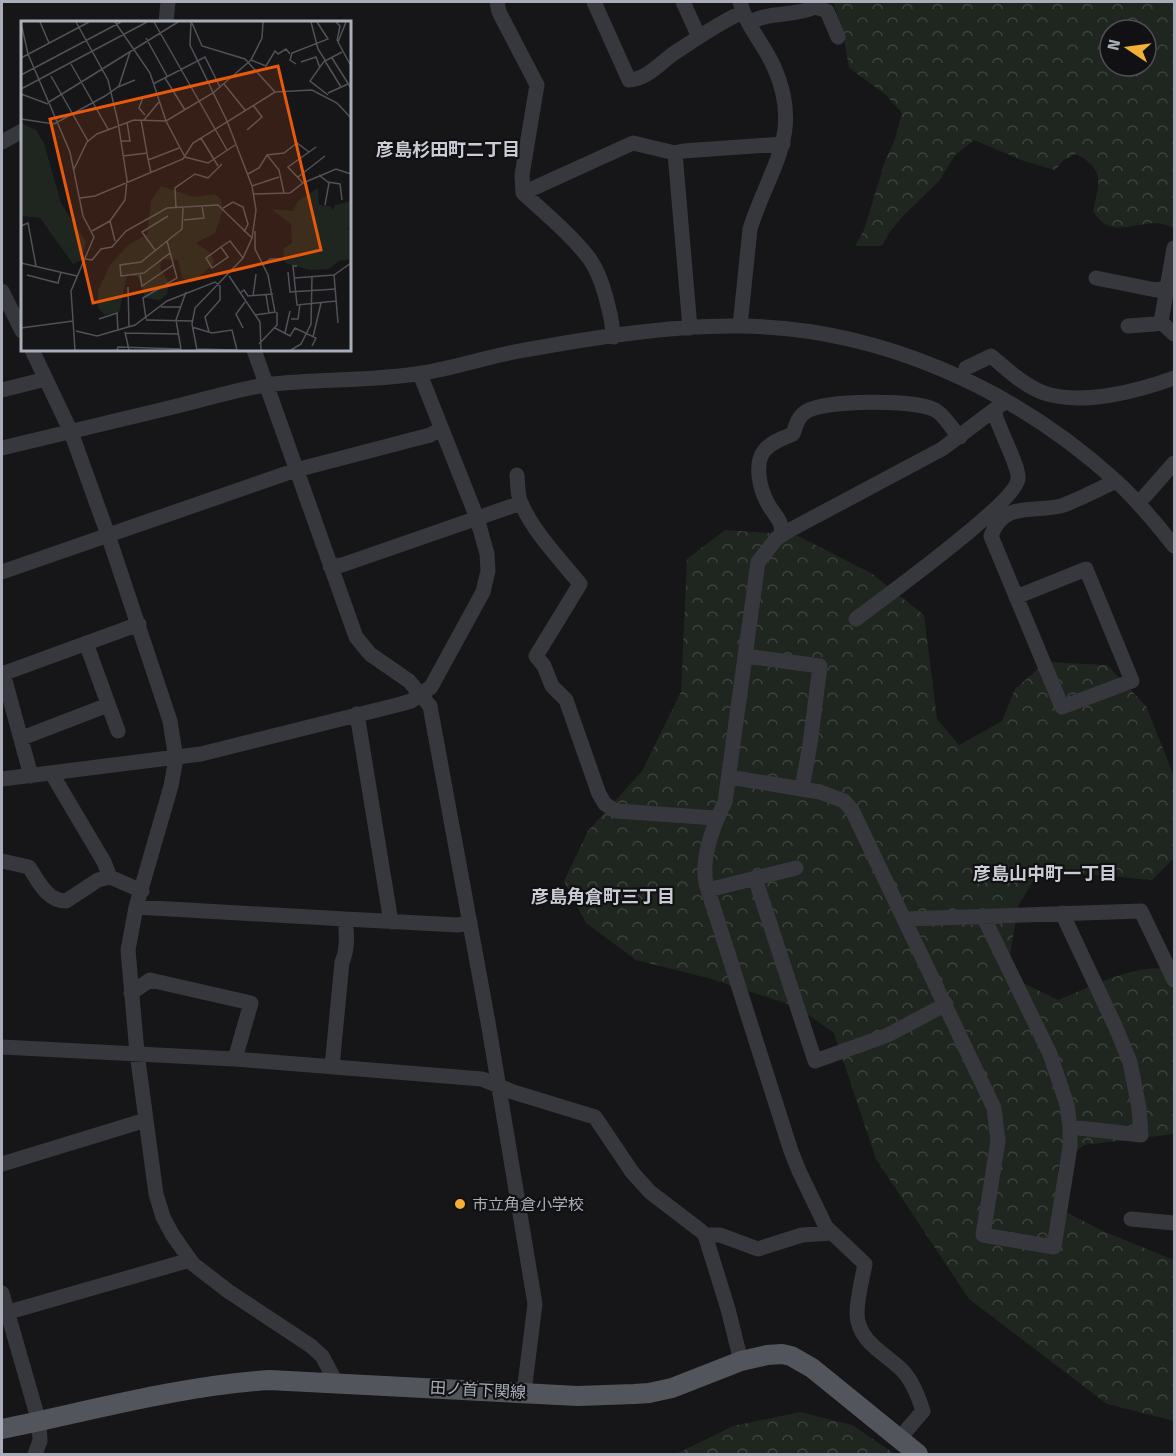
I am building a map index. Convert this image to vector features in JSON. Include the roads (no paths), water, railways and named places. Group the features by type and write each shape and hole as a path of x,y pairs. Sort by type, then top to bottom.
{"main road":[{"name":"田ノ首下関線","path":"2,1429 232,1382 269,1380 336,1382 578,1396 649,1393 672,1388 741,1361 777,1354 791,1356 812,1368 918,1455"}],"street":[{"path":"166,21 168,2"},
{"path":"497,2 499,12 537,85 522,175 523,193 559,225 590,259 601,283 612,319 614,337"},
{"path":"594,2 629,80 637,79 656,69 699,37 744,12 760,17 807,11 814,4 826,11 838,37"},
{"path":"682,2 699,37"},
{"path":"740,326 750,229 783,144 786,108 785,95 773,63 744,12"},
{"path":"2,142 21,132"},
{"path":"523,193 633,143 675,153 783,144"},
{"path":"675,153 690,328"},
{"path":"1161,322 1174,248"},
{"path":"1096,278 1156,290 1167,288"},
{"path":"2,291 21,329"},
{"path":"1128,326 1161,322"},
{"path":"1161,322 1174,334"},
{"path":"2,448 266,385 420,374 515,352 690,328 740,326 770,328 839,337 881,348 954,374 1000,405 1051,428 1116,481 1146,511 1174,546"},
{"path":"34,351 71,432 140,624 171,721 176,759 171,786 136,907 128,950 137,1053 156,1194 163,1217 180,1248 190,1260 228,1291 311,1346 322,1356 336,1382"},
{"path":"254,351 351,625 362,646 409,681 430,706 470,922 535,1305 524,1392"},
{"path":"966,368 991,356 1016,377 1042,393 1080,399 1126,391 1174,378"},
{"path":"2,779 176,759 201,754 401,704 421,695 431,687 483,592 489,564 477,518 420,374"},
{"path":"2,390 46,379"},
{"path":"782,536 782,523 763,493 760,461 762,454 770,445 793,434 797,422 808,411 852,403 916,405 937,411 960,437"},
{"path":"899,1439 922,1412 919,1398 901,1369 871,1345 862,1333 857,1314 865,1264 826,1227 809,1196 791,1151 704,872 716,819 725,802 758,562 782,536 942,449 1000,405"},
{"path":"856,619 976,525 1014,489 1018,475 995,418 1000,405"},
{"path":"2,572 296,470 430,435 441,429"},
{"path":"1145,496 1174,463"},
{"path":"517,475 521,504 543,539 580,584 536,656 544,666 552,686 566,700 595,784 605,804 616,811 716,819"},
{"path":"1016,597 1086,569 1132,681 1062,707 1016,597 991,536 998,522 1014,512 1062,506 1116,481"},
{"path":"330,566 342,565 521,504"},
{"path":"32,776 2,673 140,624"},
{"path":"87,643 118,731"},
{"path":"745,656 820,666 802,789"},
{"path":"22,738 108,705"},
{"path":"357,714 391,921"},
{"path":"52,774 104,862 110,877"},
{"path":"729,777 833,795 844,801 852,810 988,1092 998,1124 997,1155 983,1235 1054,1247 1068,1169 1070,1127 1068,1105 1057,1070 983,916"},
{"path":"2,861 29,867 51,897 60,901 66,901 98,879 110,877 142,891"},
{"path":"708,890 796,868"},
{"path":"755,878 815,1061 888,1035 946,1004"},
{"path":"136,907 345,920 458,925 470,922"},
{"path":"905,919 1141,911 1174,980"},
{"path":"1062,914 1130,1062 1139,1108 1141,1135 1070,1127"},
{"path":"332,1067 342,962 346,954 345,920"},
{"path":"131,993 150,980 251,1003 235,1059"},
{"path":"2,1047 235,1059 482,1079 513,1092 595,1117 632,1172 650,1192 705,1235 741,1361"},
{"path":"2,1164 146,1120"},
{"path":"1131,1219 1174,1223"},
{"path":"705,1235 720,1235 758,1249 802,1235 831,1233"},
{"path":"4,1313 190,1260"},
{"path":"2,1293 4,1313 39,1422 40,1441 35,1455"}],"place":[{"name":"市立角倉小学校","path":"460,1204"}],"district":[{"name":"彦島杉田町二丁目","path":"448,150"},
{"name":"彦島山中町一丁目","path":"1045,874"},
{"name":"彦島角倉町三丁目","path":"603,897"}]}
